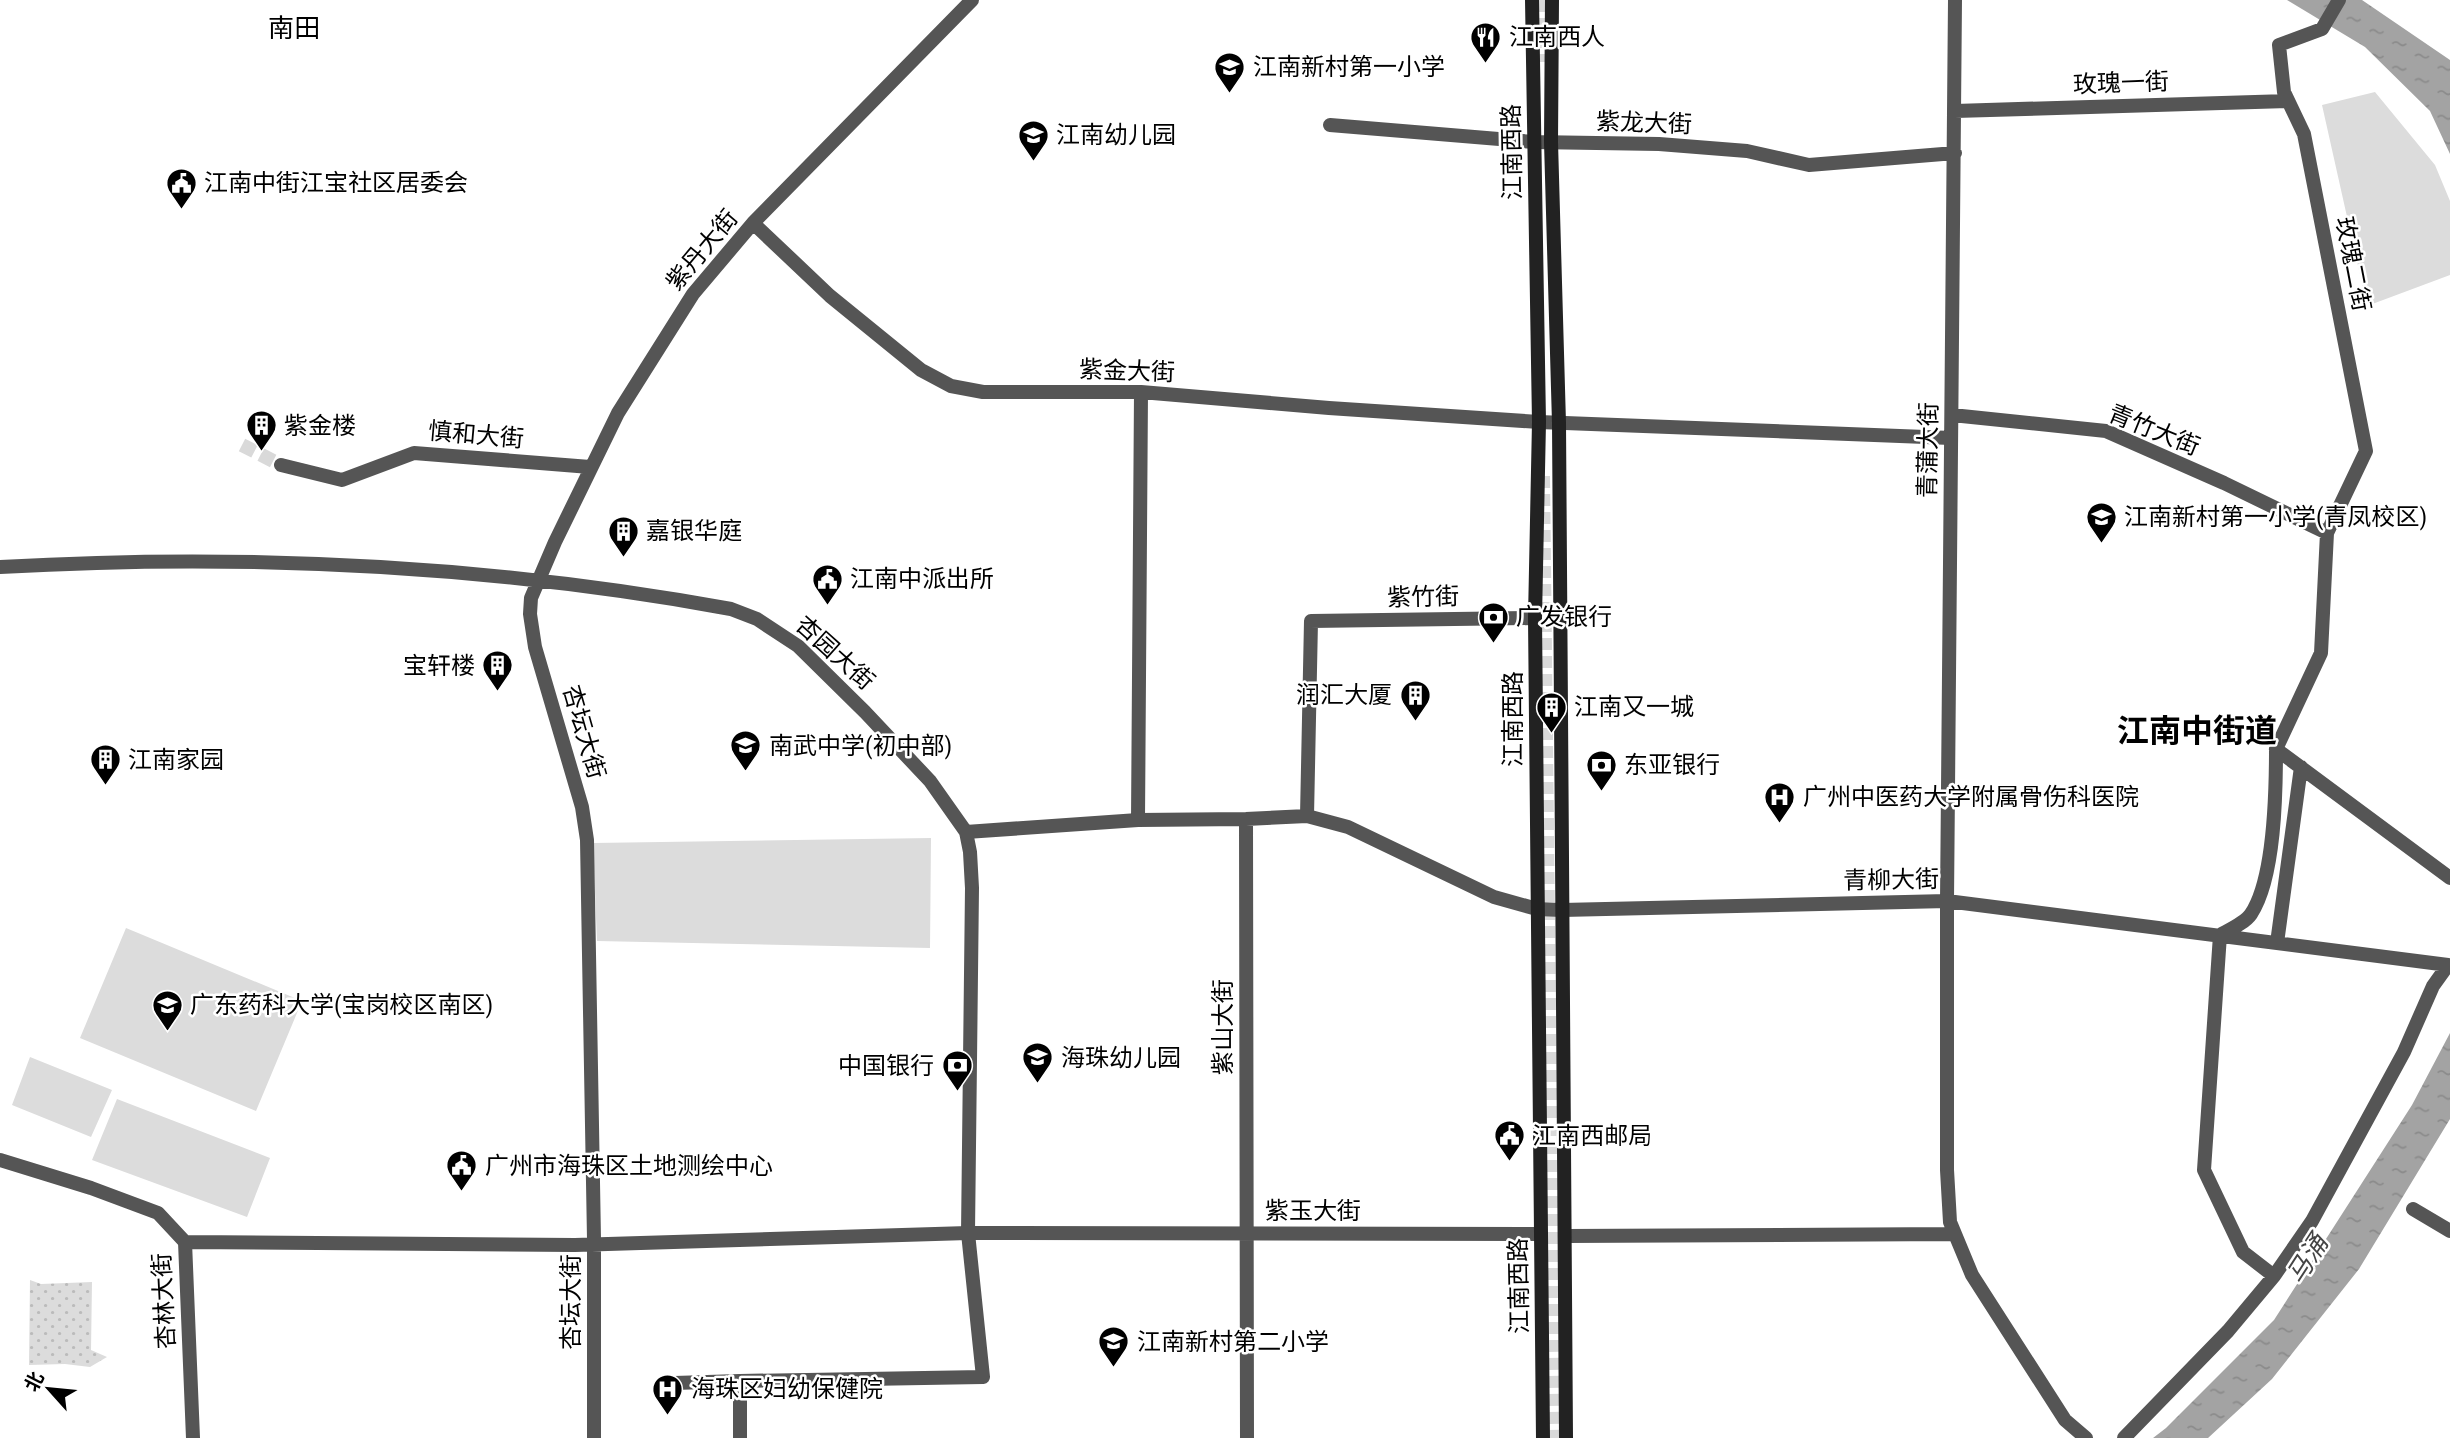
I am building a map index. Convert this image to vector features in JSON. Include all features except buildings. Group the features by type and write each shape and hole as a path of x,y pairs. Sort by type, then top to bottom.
{"main road":[{"name":"江南西路","path":"1532,0 1539,422 1535,618 1543,1438"},
{"path":"1552,0 1551,142 1559,423 1566,1438"}],"street":[{"name":"紫丹大街","path":"538,580 618,412 693,294 753,223 972,0"},
{"name":"青蒲大街","path":"1955,0 1947,901 1947,1170 1950,1222 1972,1275 2065,1420 2086,1438"},
{"name":"玫瑰二街","path":"2327,533 2366,451 2304,134 2284,92 2279,45 2322,29 2339,0"},
{"name":"玫瑰一街","path":"1955,111 2288,100"},
{"name":"紫龙大街","path":"1330,125 1534,142 1659,145 1747,151 1809,166 1955,153"},
{"name":"紫金大街","path":"753,223 830,296 921,370 951,386 984,393 1141,392 1559,423"},
{"path":"1138,820 1141,392"},
{"name":"青竹大街","path":"1952,415 2106,431 2224,483 2327,533"},
{"path":"1559,423 1951,438"},
{"name":"慎和大街","path":"281,465 342,480 414,453 590,467"},
{"path":"2124,1438 2228,1331 2274,1276 2243,1252 2204,1170 2220,935 2250,916 2263,889 2276,808 2276,749 2321,653 2327,533"},
{"path":"0,567 100,562 262,561 538,580"},
{"name":"杏园大街","path":"538,580 731,609 778,631 820,666 930,781 966,832"},
{"name":"杏坛大街","path":"538,580 531,598 530,614 536,647 574,776 587,840 594,1244 594,1438"},
{"name":"紫竹街","path":"1307,816 1311,621 1535,618"},
{"path":"2276,749 2450,878"},
{"path":"2277,943 2301,767"},
{"path":"674,1383 983,1377 968,1233 972,888 966,832 1138,820 1246,820 1307,816 1358,831 1494,897 1537,909 1562,910"},
{"name":"紫山大街","path":"1246,820 1246,1234"},
{"name":"青柳大街","path":"1562,910 1947,901 2448,965 2433,986 2404,1052 2312,1221 2274,1276"},
{"name":"杏林大街","path":"0,1160 91,1188 159,1213 185,1242 193,1438"},
{"path":"2413,1209 2450,1231"},
{"path":"185,1242 594,1244 968,1233 1246,1234"},
{"name":"紫玉大街","path":"1247,1438 1246,1234 1541,1234"},
{"path":"1566,1236 1955,1234"},
{"path":"740,1381 740,1438"}],"shaded area":[{"path":"2375,92 2435,165 2450,201 2450,275 2367,306 2322,105"},
{"path":"931,838 930,948 597,941 593,843"},
{"path":"126,928 302,1001 256,1111 80,1038"},
{"path":"30,1057 112,1090 91,1137 12,1105"},
{"path":"117,1099 270,1158 247,1217 92,1160"},
{"path":"30,1280 41,1284 92,1282 91,1350 107,1357 90,1367 65,1364 29,1365"}],"water":[{"path":"2287,0 2362,0 2450,60 2450,154 2430,111 2365,47"},
{"path":"2450,1033 2450,1119 2359,1269 2272,1379 2208,1438 2153,1438 2274,1320 2412,1105"}],"tunnel":[{"path":"1539,0 1540,62"},
{"path":"242,445 281,465"},
{"path":"1544,476 1555,1438"}],"place":[{"name":"江南西人","path":"1486,64"},
{"name":"江南新村第一小学","path":"1230,94"},
{"name":"江南幼儿园","path":"1033,162"},
{"name":"江南中街江宝社区居委会","path":"181,210"},
{"name":"紫金楼","path":"261,453"},
{"name":"江南新村第一小学(青凤校区)","path":"2101,544"},
{"name":"嘉银华庭","path":"623,558"},
{"name":"江南中派出所","path":"827,606"},
{"name":"广发银行","path":"1493,644"},
{"name":"宝轩楼","path":"498,693"},
{"name":"润汇大厦","path":"1415,722"},
{"name":"江南又一城","path":"1551,734"},
{"name":"南武中学(初中部)","path":"746,773"},
{"name":"江南家园","path":"105,787"},
{"name":"东亚银行","path":"1601,792"},
{"name":"广州中医药大学附属骨伤科医院","path":"1780,824"},
{"name":"广东药科大学(宝岗校区南区)","path":"167,1032"},
{"name":"海珠幼儿园","path":"1038,1085"},
{"name":"中国银行","path":"957,1093"},
{"name":"江南西邮局","path":"1509,1163"},
{"name":"广州市海珠区土地测绘中心","path":"462,1193"},
{"name":"江南新村第二小学","path":"1114,1369"},
{"name":"海珠区妇幼保健院","path":"668,1416"}],"district":[{"name":"南田","path":"294,28"},
{"name":"江南中街道","path":"2197,731"}],"water label":[{"name":"马涌","path":"2307,1259"}]}
